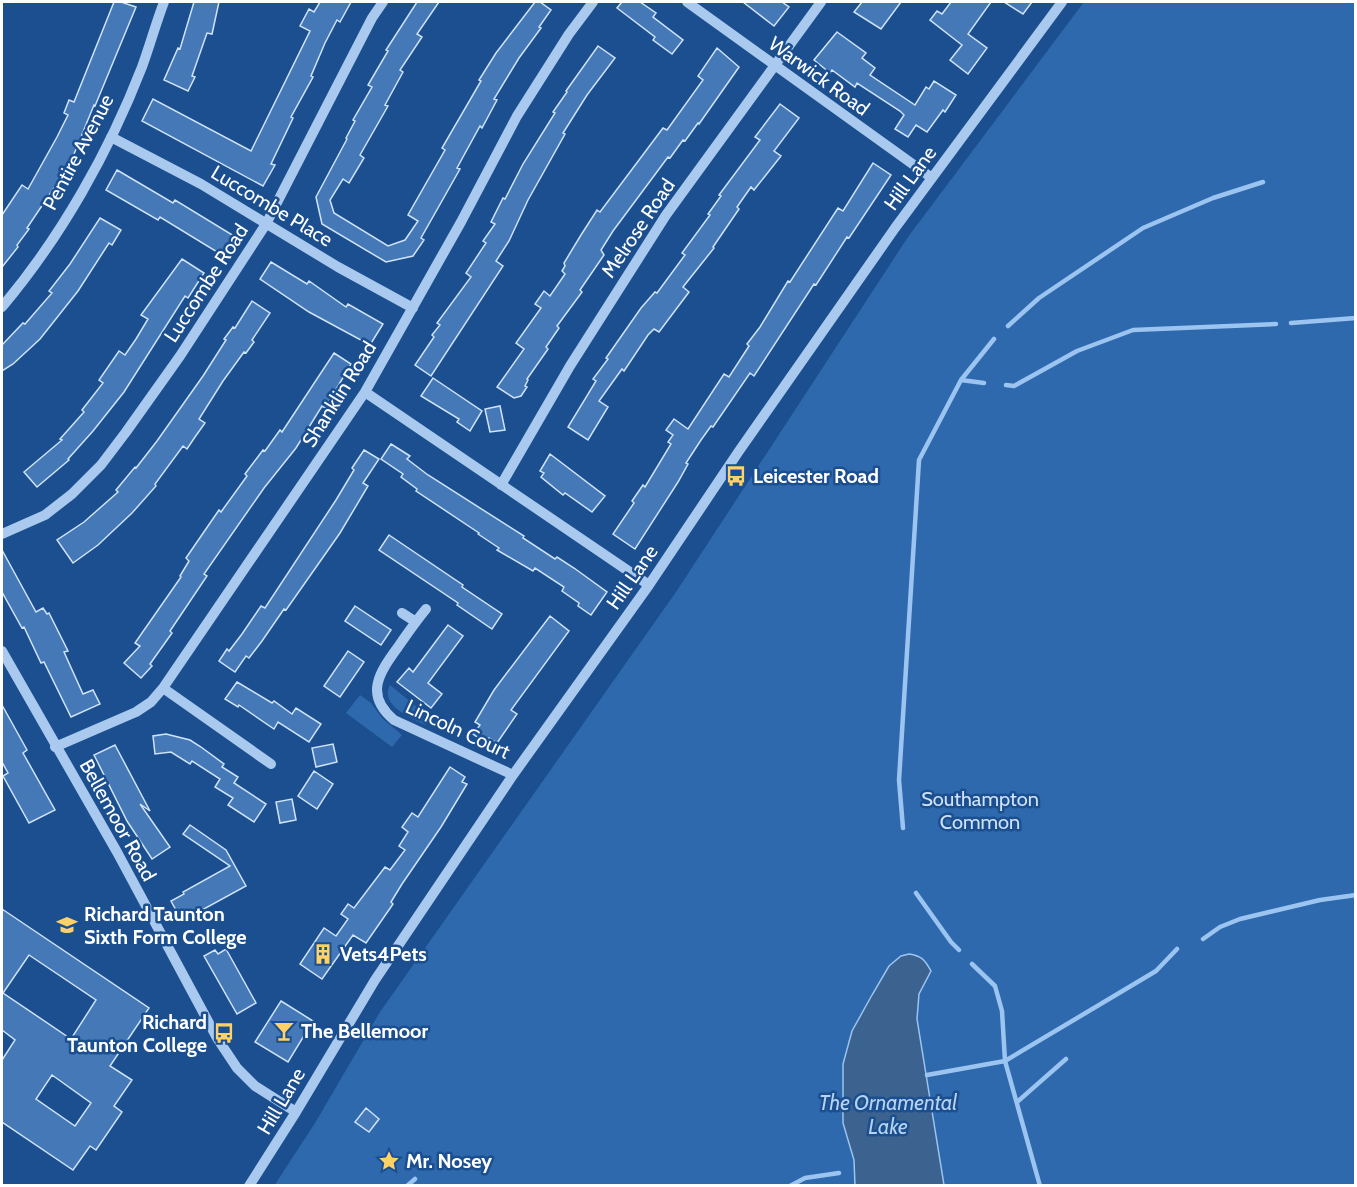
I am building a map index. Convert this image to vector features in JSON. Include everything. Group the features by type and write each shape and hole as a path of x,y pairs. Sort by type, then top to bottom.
{"street":[{"name":"Pentire Avenue","path":"2,307 40,257 77,200 111,137 141,67 164,2"},
{"name":"Luccombe Road","path":"2,534 45,516 72,494 101,465 180,356 266,224 357,47 383,2"},
{"name":"Shanklin Road","path":"56,747 136,712 152,702 163,688 365,392 517,116 569,34 593,2"},
{"name":"Warwick Road","path":"687,2 932,178"},
{"name":"Melrose Road","path":"501,485 570,366 666,215 822,2"},
{"name":"Hill Lane","path":"249,1185 296,1112 375,980 513,775 649,585 739,451 932,178 1062,2"},
{"name":"Luccombe Place","path":"111,137 201,184 338,267 413,308"},
{"path":"365,392 649,585"},
{"name":"Lincoln Court","path":"426,609 379,676 377,696 386,714 394,720 513,775"},
{"path":"402,613 416,622"},
{"name":"Bellemoor Road","path":"2,651 117,852 203,1015 225,1051 255,1086 296,1112"},
{"path":"163,688 271,764"}],"green space":[{"name":"Southampton Common","path":"1084,2 1355,2 1355,1185 274,1186 315,1123 380,1012 676,592 908,237"},
{"path":"390,685 429,717 425,725 405,715 393,705 389,699"},
{"path":"360,695 402,735 392,747 346,713"}],"water":[{"name":"The Ornamental Lake","path":"909,954 923,959 931,971 919,994 917,1019 944,1185 855,1185 854,1160 843,1123 843,1064 852,1031 889,966 901,956"}],"building":[{"path":"114,2 136,7 95,106 70,164 27,228 29,229 17,245 18,247 2,267 2,215 22,185 28,189 57,137 68,115 64,113 69,100 74,102"},
{"path":"194,2 219,2 212,34 207,33 192,76 195,77 188,91 164,80 178,48 180,49"},
{"path":"320,2 351,2 340,22 337,20 325,43 311,76 313,77 291,117 293,118 271,164 275,165 263,186 142,121 153,99 251,151 310,31 300,26 309,9 314,12"},
{"path":"417,2 439,2 417,34 422,37 400,70 403,72 385,105 388,106 360,155 364,158 349,183 343,179 330,200 334,213 388,246 405,240 418,221 408,215 445,150 442,148 496,53 535,2 540,2 551,10 494,99 497,100 482,128 480,126 457,168 460,169 421,238 424,240 413,256 386,262 322,224 316,197 347,139 355,121 353,120 372,87 368,85 388,51 386,50"},
{"path":"622,2 640,2 656,13 653,17 683,40 672,54 653,40 655,37 617,8"},
{"path":"743,2 782,2 789,7 774,26"},
{"path":"862,2 901,2 881,29 854,12"},
{"path":"951,2 991,2 968,34 987,48 968,74 950,60 962,45 930,20 937,11 942,14"},
{"path":"1004,2 1032,2 1023,14"},
{"path":"837,32 866,53 862,58 875,68 870,75 915,105 926,87 929,89 934,81 956,95 945,112 943,110 927,132 916,125 908,137 895,129 904,115 900,111 857,83 855,87 832,70 830,73 814,60"},
{"path":"598,46 615,58 587,95 563,133 565,134 528,200 509,241 496,261 503,266 431,376 415,365 434,337 432,335 440,325 437,323 471,277 466,273 486,243 483,241 495,224 491,222 503,198 505,199 566,91"},
{"path":"717,48 739,67 699,124 670,158 668,157 613,231 601,250 604,255 580,290 582,292 557,326 559,328 546,347 548,349 527,379 525,386 527,387 521,396 514,398 497,387 524,349 516,343 541,308 535,304 544,291 550,296 565,274 562,271 564,263 597,210 600,212 663,128 667,130 703,80 698,76"},
{"path":"780,104 799,118 774,151 781,156 754,190 751,187 737,207 739,209 714,248 683,287 689,292 659,332 654,329 648,335 624,371 622,369 599,401 608,407 588,440 568,427 596,381 593,379 641,308 655,292 657,293 685,255 682,253 710,215 708,214 721,196 719,195 760,140 755,137"},
{"path":"873,163 891,175 816,285 814,284 754,376 750,373 713,427 711,426 701,440 686,463 688,464 678,482 635,549 613,534 634,503 632,501 643,485 645,487 671,444 668,442 673,435 666,430 674,419 688,429 724,374 729,377 749,346 747,344 788,281 790,282 838,208 843,211"},
{"path":"117,170 173,203 175,200 234,236 222,255 160,217 158,220 106,190"},
{"path":"100,218 121,230 112,245 109,243 78,291 40,339 2,371 2,345 23,323 25,324 52,293 49,291"},
{"path":"182,259 204,273 188,298 185,296 124,392 69,460 37,487 24,472 62,440 60,439 84,412 82,410 103,383 99,380 119,351 125,355 136,339 148,319 141,315"},
{"path":"271,262 307,284 309,281 346,307 348,304 383,324 370,345 309,312 260,279"},
{"path":"252,301 270,313 252,340 254,342 223,381 199,419 205,423 187,449 183,446 155,484 156,486 132,513 98,545 73,563 57,540 84,522 118,492 116,490 157,441 203,376 226,340 224,339 233,327 235,328"},
{"path":"334,353 351,364 334,393 325,408 322,406 296,448 264,488 204,574 207,576 170,631 172,633 150,664 152,666 141,678 124,663 140,646 135,643 181,577 189,561 186,558 219,510 221,512 247,476 245,474 263,450 265,451 280,430 282,432"},
{"path":"433,378 482,411 470,431 457,422 459,419 421,396"},
{"path":"500,406 505,430 490,432 485,409"},
{"path":"391,444 410,456 407,459 428,475 524,536 523,538 555,559 557,557 574,568 607,592 591,615 562,591 564,587 535,568 533,571 497,550 499,548 479,533 416,491 417,489 401,477 403,474 381,459"},
{"path":"364,450 379,459 363,483 368,486 340,533 286,610 284,609 249,658 246,656 235,672 219,661 242,634 261,606 265,608 336,500"},
{"path":"550,454 605,496 592,512 565,493 563,495 541,477 544,473 540,471"},
{"path":"389,535 502,614 492,629 457,605 458,603 379,550"},
{"path":"2,550 36,612 43,608 47,614 49,613 68,651 64,652 83,694 93,690 100,704 71,717 44,662 41,663 24,627 22,628 2,592"},
{"path":"355,606 391,630 381,645 345,621"},
{"path":"550,616 569,631 511,710 517,714 497,743 489,738 486,743 473,734 480,725 475,722 494,690"},
{"path":"448,625 463,636 428,683 442,694 431,708 397,682 409,668 413,672"},
{"path":"348,651 364,662 340,697 324,686"},
{"path":"237,682 272,703 274,701 292,714 296,708 321,724 309,742 278,722 274,729 239,705 238,707 225,699"},
{"path":"2,705 27,750 23,753 55,810 29,823 3,776 8,773 2,762"},
{"path":"166,734 190,740 201,747 224,764 222,767 238,777 234,783 266,804 254,822 228,805 233,798 215,787 220,779 192,761 190,764 171,752 155,754 153,736"},
{"path":"333,744 337,762 316,767 312,748"},
{"path":"115,745 150,811 140,804 170,847 152,859 127,821 94,755"},
{"path":"450,767 465,777 462,782 467,784 402,884 391,902 393,904 366,943 353,935 322,979 300,964 324,928 336,936 348,919 341,914 348,904 354,908 385,867 390,870 405,850 399,846 408,832 402,827 412,813 418,817"},
{"path":"314,771 333,784 317,809 298,796"},
{"path":"292,799 296,820 280,823 276,802"},
{"path":"190,825 226,850 246,886 182,921 171,901 230,866 183,834"},
{"path":"2,909 149,1008 110,1066 132,1080 114,1106 122,1112 96,1150 90,1146 73,1170 2,1122 2,1060 15,1040 2,1030","holes":["29,955 96,1000 71,1039 3,993","52,1075 91,1103 75,1126 36,1099"]},
{"path":"226,949 256,1003 237,1014 204,956 215,950 218,954"},
{"name":"The Bellemoor","path":"281,1001 313,1021 288,1062 255,1042"},
{"path":"366,1108 379,1119 369,1132 355,1122"}],"waterway":[{"path":"1008,326 1039,298 1143,228 1213,198 1263,182"},
{"path":"1291,323 1356,318"},
{"path":"1006,385 1014,386 1077,351 1133,330 1276,324"},
{"path":"961,380 994,339"},
{"path":"903,828 899,780 919,460 961,380 984,383"},
{"path":"916,893 959,950"},
{"path":"1203,939 1220,927 1240,919 1320,900 1356,895"},
{"path":"927,1075 1005,1061 1156,971 1177,949"},
{"path":"972,964 995,986 1002,1011 1005,1061 1040,1186"},
{"path":"1017,1102 1066,1059"},
{"path":"790,1186 805,1178 839,1173"},
{"path":"407,1186 415,1179"}],"place":[{"name":"Leicester Road","path":"736,476"},
{"name":"Richard Taunton Sixth Form College","path":"67,925"},
{"name":"Vets4Pets","path":"323,954"},
{"name":"The Bellemoor","path":"284,1031"},
{"name":"Richard Taunton College","path":"224,1033"},
{"name":"Mr. Nosey","path":"389,1161"}]}
